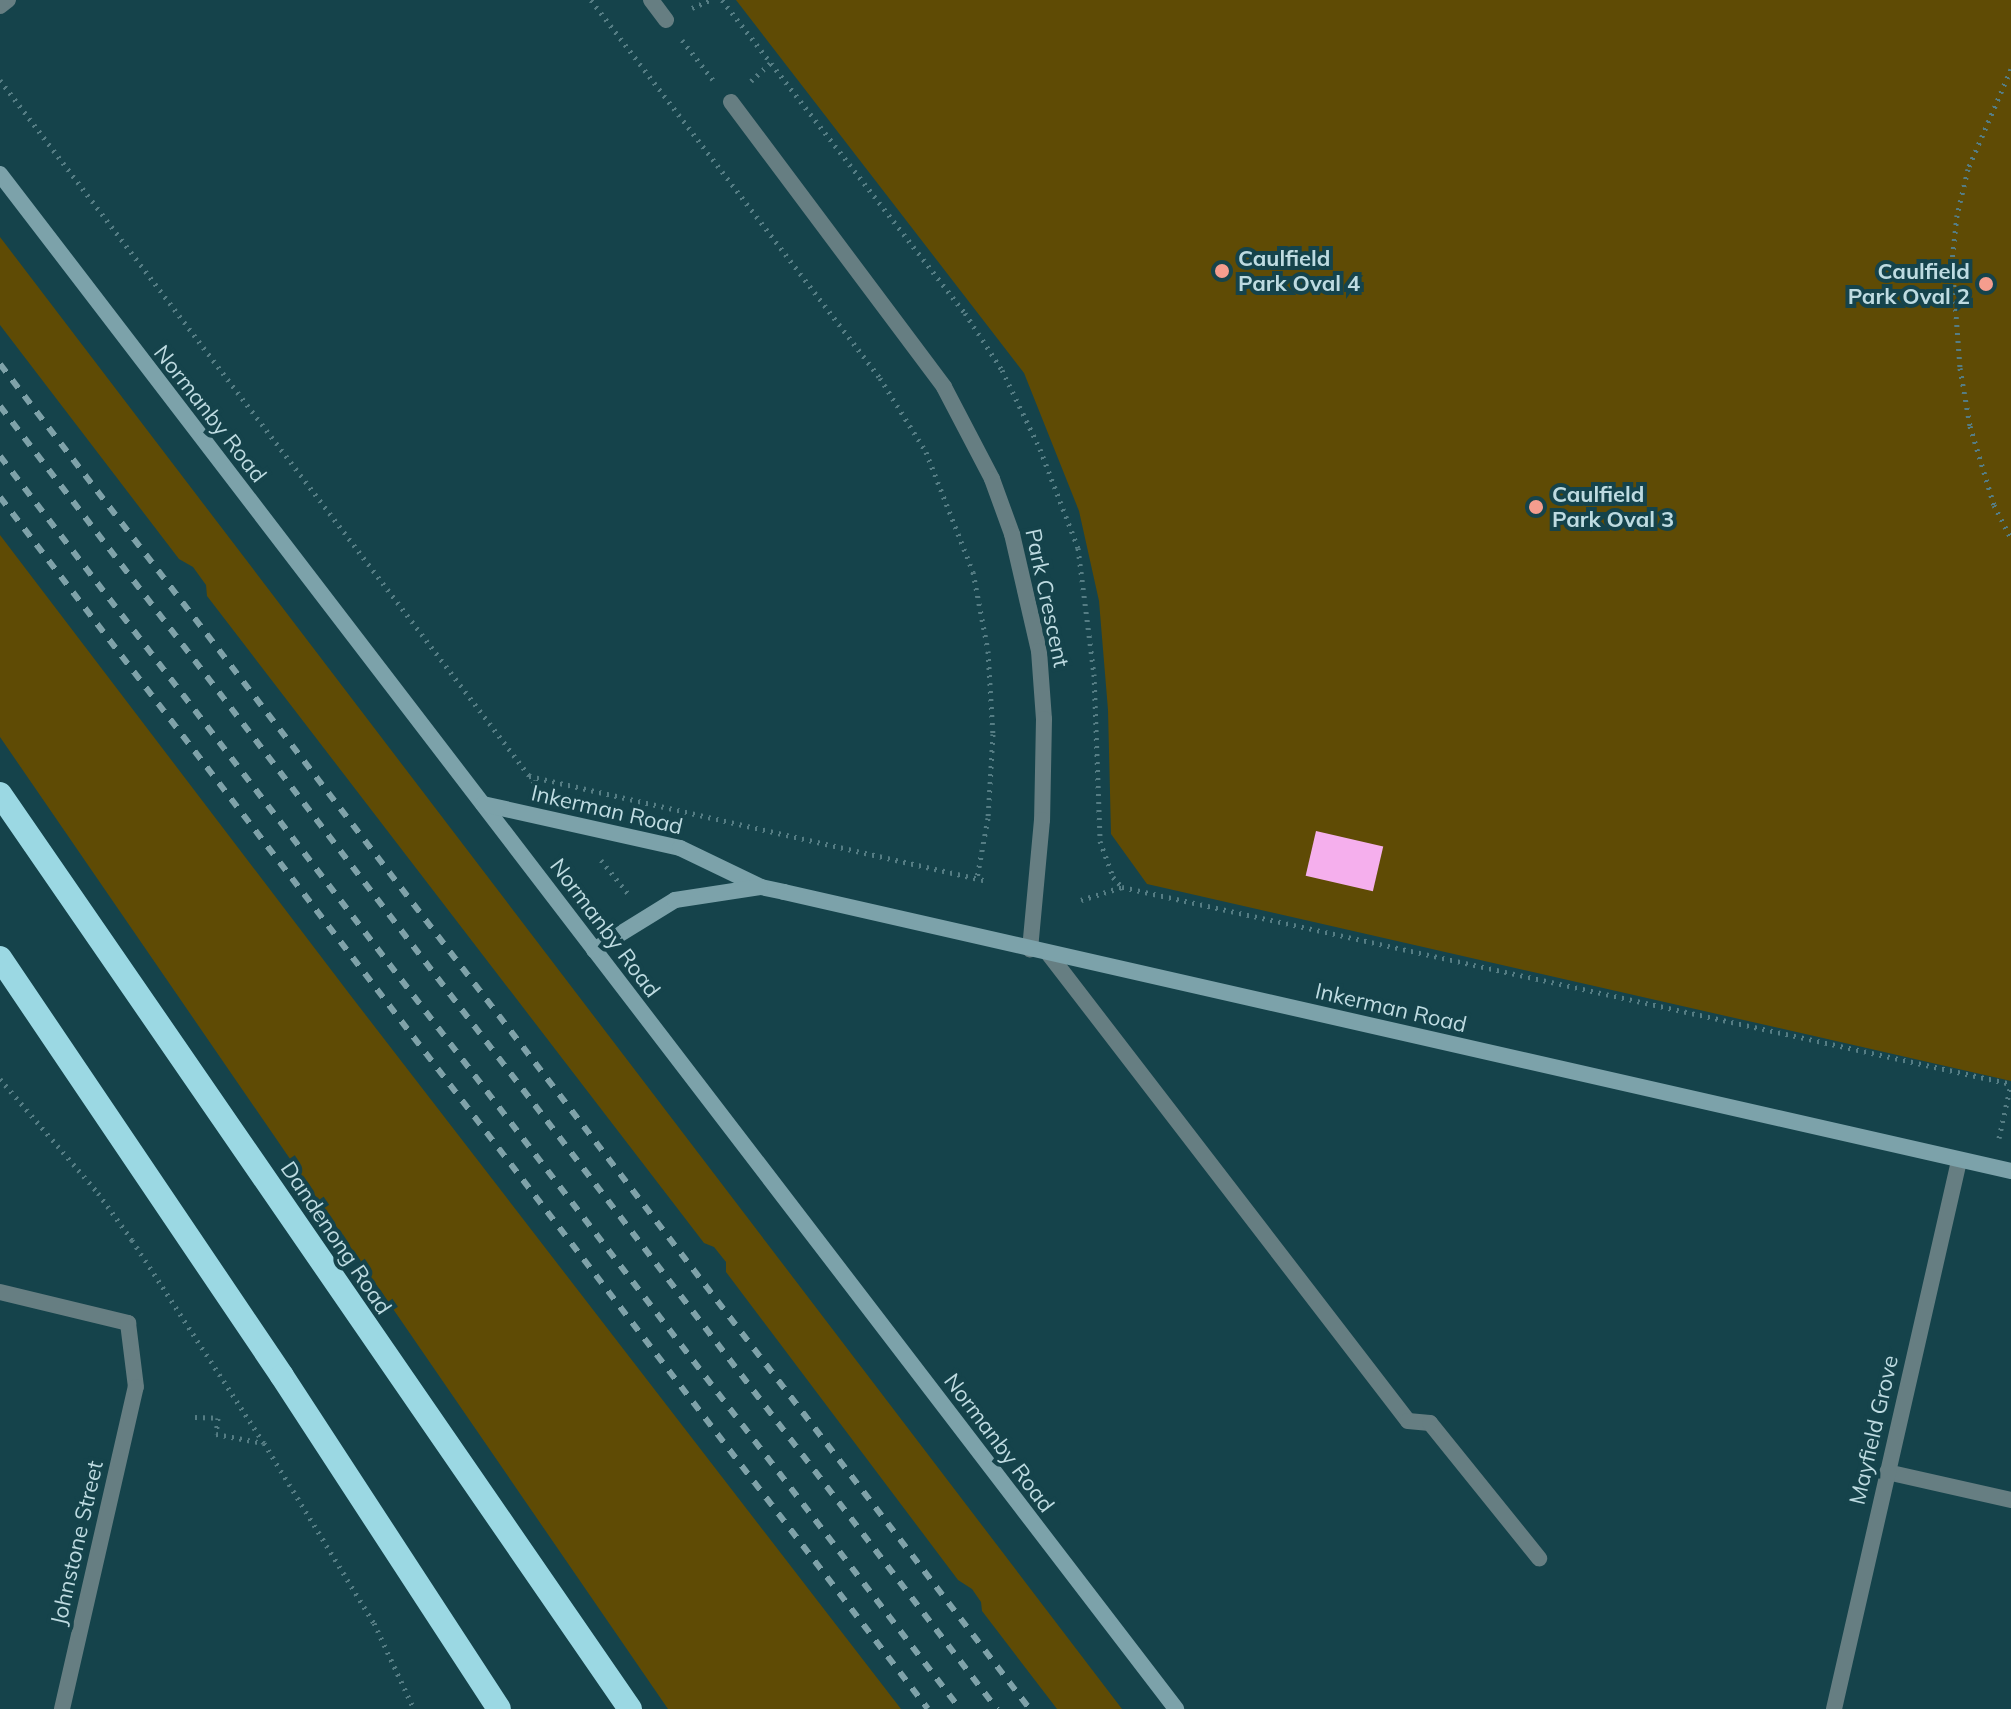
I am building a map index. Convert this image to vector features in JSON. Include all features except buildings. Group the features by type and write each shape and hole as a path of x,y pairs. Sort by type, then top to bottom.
{"highway":[{"name":"Dandenong Road","path":"0,794 630,1709"},
{"path":"0,958 282,1376 499,1709"}],"street":[{"path":"0,6 8,0"},
{"path":"651,0 666,20"},
{"name":"Park Crescent","path":"731,102 944,387 992,479 1012,534 1039,651 1044,719 1040,848 1030,949"},
{"name":"Normanby Road","path":"0,174 1176,1709"},
{"name":"Inkerman Road","path":"483,804 680,848 761,887 2011,1171"},
{"name":"Inkerman Road","path":"594,950 675,900 761,887"},
{"path":"1048,953 1408,1421 1430,1423 1539,1558"},
{"name":"Mayfield Grove","path":"1834,1709 1959,1161"},
{"name":"Johnstone Street","path":"0,1292 128,1323 136,1387 62,1709"},
{"path":"1887,1472 2011,1500"}],"path":[{"path":"529,776 981,879 993,734 988,651 973,572 926,452 880,378 591,0"},
{"path":"700,5 710,0"},
{"path":"722,0 987,344 1040,449 1078,548 1094,674 1100,841 1113,877 1122,887"},
{"path":"690,50 708,73"},
{"path":"758,74 770,63"},
{"path":"2011,69 1968,169 1957,215 1952,261 1960,368 1970,426 1994,505 2011,538"},
{"path":"0,80 529,776 631,896"},
{"path":"1081,900 1122,887 2011,1084 1993,1167"},
{"path":"0,1079 98,1193 264,1443 374,1623 414,1709"},
{"path":"195,1417 218,1418 216,1434 264,1443"}],"shaded area":[{"path":"736,0 2011,0 2011,1081 1147,884 1111,834 1108,710 1099,601 1079,511 1024,373"},
{"path":"0,237 1122,1709 1057,1709 982,1611 981,1602 972,1589 958,1580 726,1272 726,1262 714,1247 704,1243 207,596 206,585 193,567 179,559 0,325"},
{"path":"0,535 901,1709 668,1709 0,737"}],"railway":[{"path":"0,364 1030,1709"},
{"path":"0,406 997,1709"},
{"path":"0,456 960,1709"},
{"path":"0,497 928,1709"}],"place":[{"name":"Caulfield Park Oval 4","path":"1222,271"},
{"name":"Caulfield Park Oval 2","path":"1986,284"},
{"name":"Caulfield Park Oval 3","path":"1536,507"}]}
